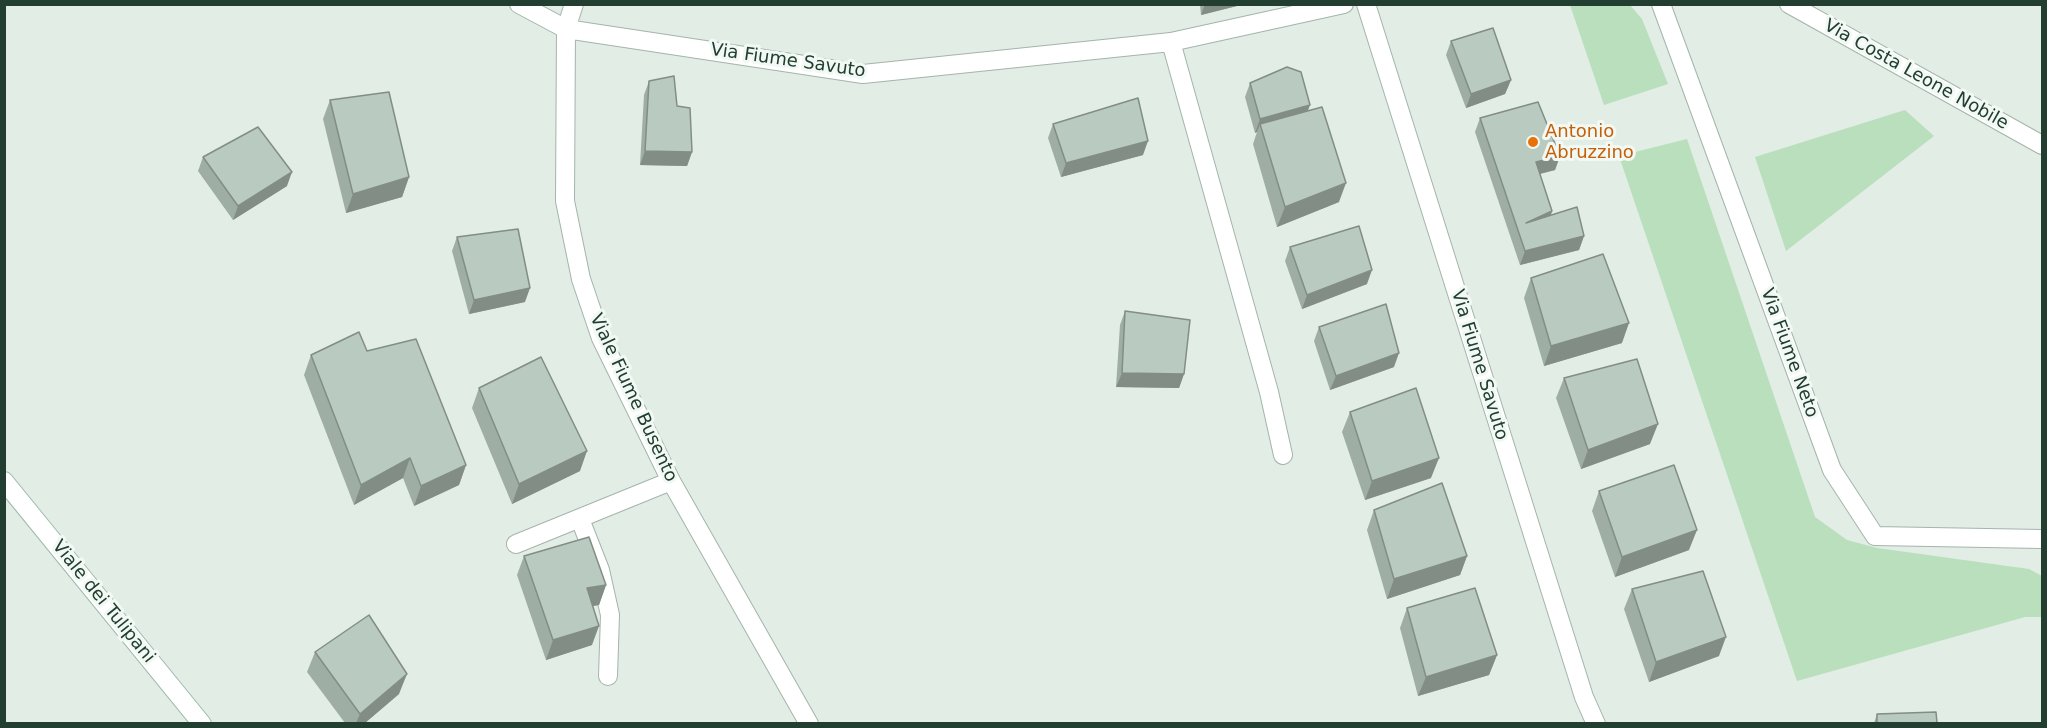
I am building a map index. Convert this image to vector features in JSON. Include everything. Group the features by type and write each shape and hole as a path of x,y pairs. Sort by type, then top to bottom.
{"street":[{"name":"Via Fiume Savuto","path":"519,4 566,30 863,74 1171,42 1344,4"},
{"name":"Viale Fiume Busento","path":"574,4 566,30 565,201 581,279 601,339 671,481 809,723"},
{"name":"Via Fiume Savuto","path":"1366,4 1584,697 1596,723"},
{"name":"Via Fiume Neto","path":"1661,4 1832,470 1875,536 2043,539"},
{"name":"Via Costa Leone Nobile","path":"1789,4 2043,144"},
{"path":"1171,42 1269,392 1283,455"},
{"name":"Viale dei Tulipani","path":"4,481 202,723"},
{"path":"516,544 671,481"},
{"path":"580,519 600,570 610,615 608,676"}],"green space":[{"path":"1570,5 1630,5 1642,19 1668,84 1604,105"},
{"path":"1905,110 1934,136 1786,251 1755,157"},
{"path":"1687,139 1815,517 1847,540 1877,548 2029,569 2042,576 2042,617 2025,617 1797,681 1619,156"}],"building":[{"path":"1493,28 1511,80 1471,94 1451,41"},
{"path":"1287,67 1301,72 1310,105 1260,119 1250,83"},
{"path":"674,76 677,106 690,108 692,152 645,151 649,81"},
{"path":"389,92 409,177 353,194 330,100"},
{"path":"1138,98 1148,141 1066,163 1053,124"},
{"path":"1538,102 1560,156 1536,162 1552,211 1526,223 1577,207 1584,236 1525,251 1480,118"},
{"path":"1322,107 1346,183 1285,207 1260,124"},
{"path":"258,127 292,172 238,206 203,157"},
{"path":"1359,226 1372,270 1307,295 1290,247"},
{"path":"518,229 530,288 474,300 457,237"},
{"path":"1603,254 1629,323 1551,346 1531,278"},
{"path":"1386,304 1399,353 1336,376 1319,327"},
{"path":"1125,311 1190,320 1184,374 1122,373"},
{"path":"359,332 367,351 416,339 466,465 421,486 410,458 361,485 311,355"},
{"path":"541,357 587,451 519,484 479,388"},
{"path":"1637,359 1658,424 1588,450 1564,378"},
{"path":"1416,388 1439,458 1372,481 1350,412"},
{"path":"1674,465 1697,530 1622,557 1599,491"},
{"path":"1442,483 1467,556 1394,579 1374,510"},
{"path":"589,537 606,585 587,588 599,626 553,640 524,556"},
{"path":"1703,571 1726,637 1656,662 1632,589"},
{"path":"1475,588 1497,655 1426,677 1407,608"},
{"path":"369,615 407,674 360,714 315,652"},
{"path":"1936,712 1937,723 1877,723 1877,714"}],"place":[{"name":"Antonio Abruzzino","path":"1533,142"}]}
